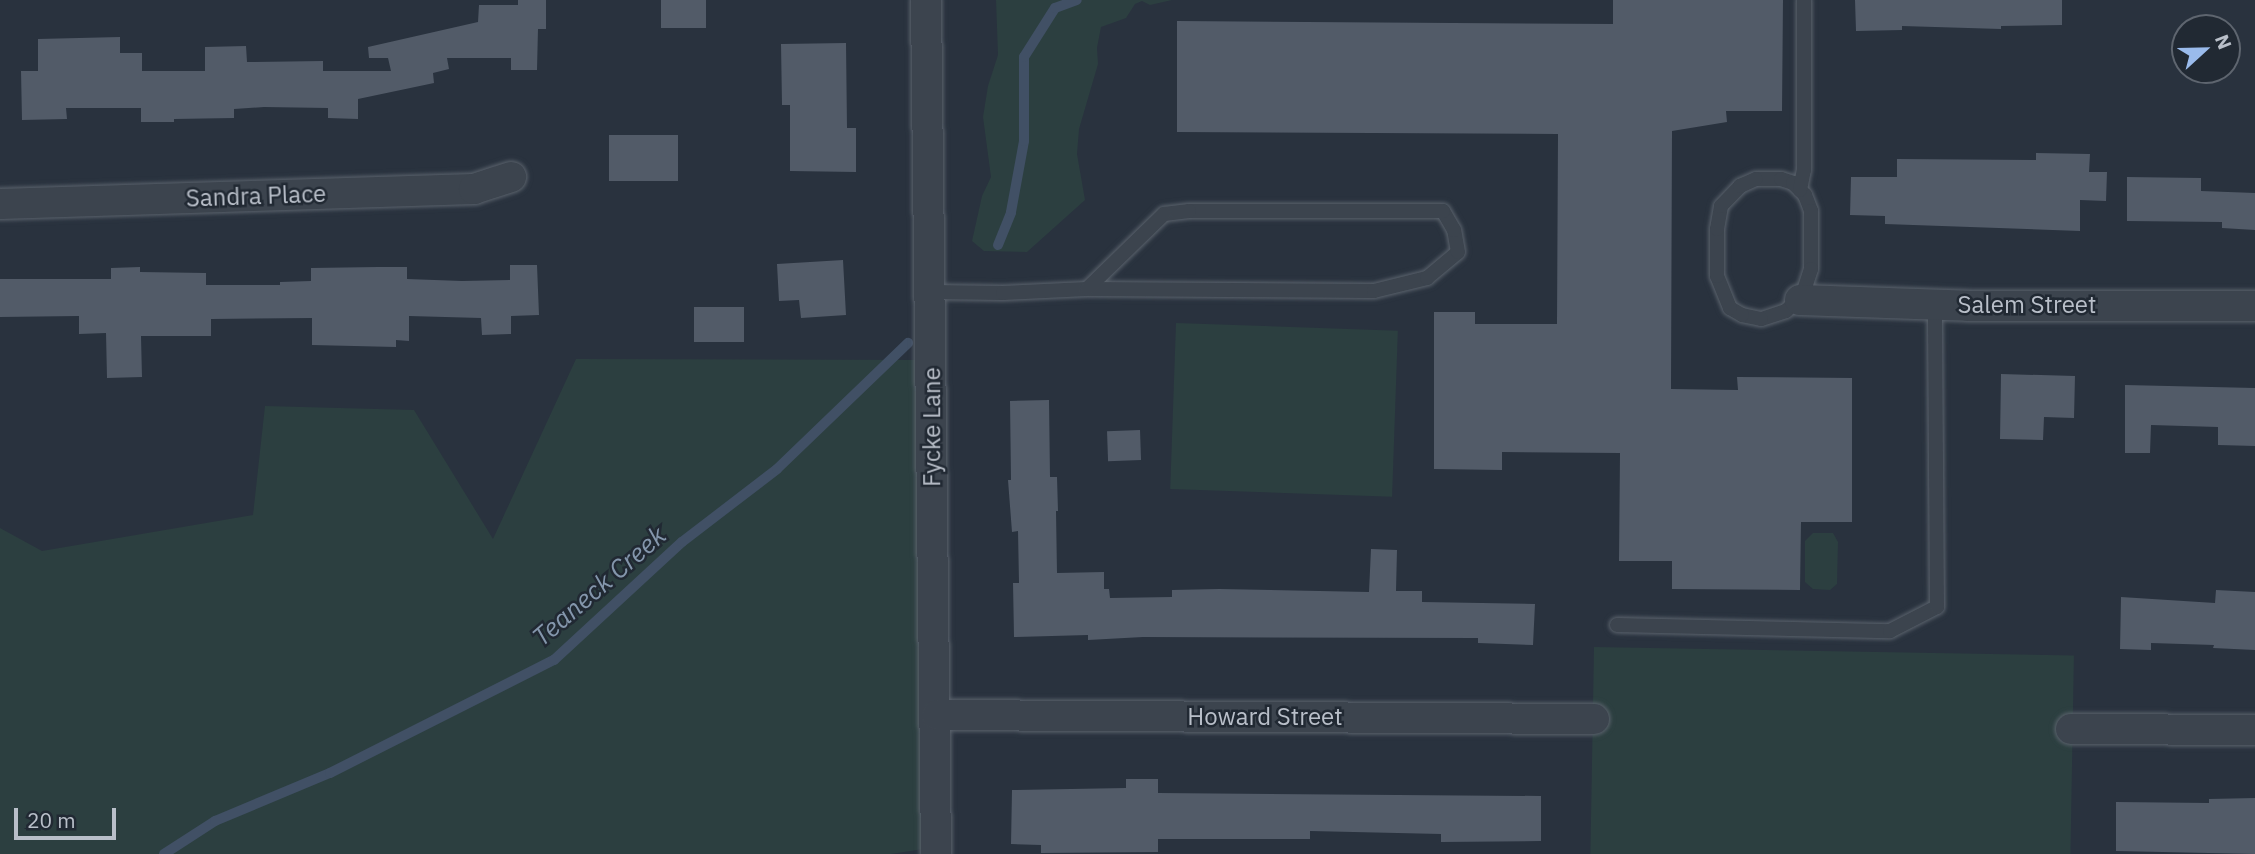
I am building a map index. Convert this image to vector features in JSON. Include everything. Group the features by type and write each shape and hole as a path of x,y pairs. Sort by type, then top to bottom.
{"street":[{"name":"Fycke Lane","path":"926,0 932,292 930,437 937,715 936,854"},
{"name":"Sandra Place","path":"0,204 474,189 511,177"},
{"name":"Salem Street","path":"1800,300 1936,305 2255,306"},
{"name":"Howard Street","path":"937,715 1594,719"},
{"path":"2071,729 2255,730"}],"lane":[{"path":"1800,190 1804,170 1804,0"},
{"path":"1756,179 1782,179 1800,190 1811,211 1808,282 1800,300 1786,311 1769,318 1742,315 1730,308 1718,285 1719,212 1726,198 1740,186 1756,179"},
{"path":"932,292 1003,293 1087,289 1374,291 1427,278 1458,252 1454,230 1443,211 1189,211 1164,214 1087,289"},
{"path":"1617,625 1890,631 1937,607 1936,305"}],"shaded area":[{"path":"996,0 1172,0 1150,5 1142,1 1135,4 1126,18 1101,27 1097,48 1098,64 1079,129 1077,154 1085,200 1027,252 984,251 972,241 982,196 991,177 983,117 988,86 998,55"},
{"path":"1176,323 1398,331 1392,497 1170,489"},
{"path":"576,359 933,360 936,847 891,854 0,854 0,528 42,551 253,515 265,406 414,410 493,539"},
{"path":"1813,533 1833,533 1838,542 1837,584 1830,590 1813,589 1805,582 1805,541"},
{"path":"1594,647 2074,655 2070,854 1590,854"}],"building":[{"path":"518,0 546,0 546,29 538,29 537,70 511,70 511,58 447,58 449,69 433,73 434,83 358,99 358,119 328,118 328,108 264,107 234,109 234,118 174,119 174,122 141,122 141,108 66,108 67,119 22,120 21,71 38,71 38,39 120,37 120,53 142,53 142,71 205,71 205,47 246,46 247,62 323,61 323,71 391,71 388,58 369,58 368,47 478,22 479,5 518,5"},
{"path":"661,0 706,0 706,28 661,28"},
{"path":"1613,0 1783,0 1782,111 1726,111 1727,122 1672,131 1671,389 1738,390 1737,377 1852,378 1852,522 1801,522 1800,590 1672,589 1672,561 1619,561 1620,453 1502,452 1502,470 1434,469 1434,312 1475,312 1475,324 1557,324 1558,134 1177,132 1177,21 1613,24"},
{"path":"1855,0 2062,0 2062,25 2001,26 2001,29 1902,26 1902,30 1856,31"},
{"path":"846,43 847,128 856,128 856,172 790,171 790,105 782,105 781,44"},
{"path":"609,135 678,135 678,181 609,181"},
{"path":"2036,153 2090,154 2089,172 2107,172 2106,201 2080,200 2080,231 1885,224 1885,216 1850,215 1851,177 1897,177 1897,159 2036,160"},
{"path":"2127,177 2201,178 2201,191 2255,193 2255,230 2222,228 2222,222 2127,221"},
{"path":"843,260 846,315 801,318 799,300 779,301 777,264"},
{"path":"510,265 537,265 539,315 511,316 511,334 482,335 481,318 409,316 409,341 396,340 396,347 312,345 312,318 211,319 211,336 141,336 142,377 107,378 106,333 79,334 79,316 0,317 0,279 111,279 111,268 140,267 140,272 206,273 206,285 280,285 280,282 311,281 311,268 407,267 407,279 510,280"},
{"path":"694,307 744,307 744,342 694,342"},
{"path":"2001,374 2075,376 2074,418 2044,417 2043,440 2000,439"},
{"path":"2125,385 2255,388 2255,446 2218,445 2218,427 2151,425 2150,453 2125,453"},
{"path":"1049,400 1050,477 1057,477 1057,573 1104,572 1104,589 1109,589 1110,598 1172,597 1172,590 1369,592 1371,549 1397,550 1396,591 1422,591 1422,602 1535,604 1533,645 1478,643 1478,638 1143,637 1088,640 1088,635 1014,637 1013,583 1019,583 1018,531 1012,532 1008,480 1011,480 1010,401"},
{"path":"1140,430 1141,460 1108,461 1107,431"},
{"path":"2216,590 2255,592 2255,650 2213,648 2214,645 2151,643 2151,650 2120,649 2121,597 2215,603"},
{"path":"1126,779 1158,779 1158,793 1541,796 1541,841 1441,842 1441,834 1310,831 1310,839 1158,839 1158,852 1041,853 1041,845 1011,844 1012,790 1126,788"},
{"path":"2255,798 2255,854 2116,851 2116,802 2209,803 2209,799"}],"waterway":[{"name":"Teaneck Creek","path":"998,245 1011,212 1024,141 1024,57 1055,8 1077,0"},
{"name":"Teaneck Creek","path":"164,854 215,821 330,773 554,660 682,542 777,469 908,343"}]}
